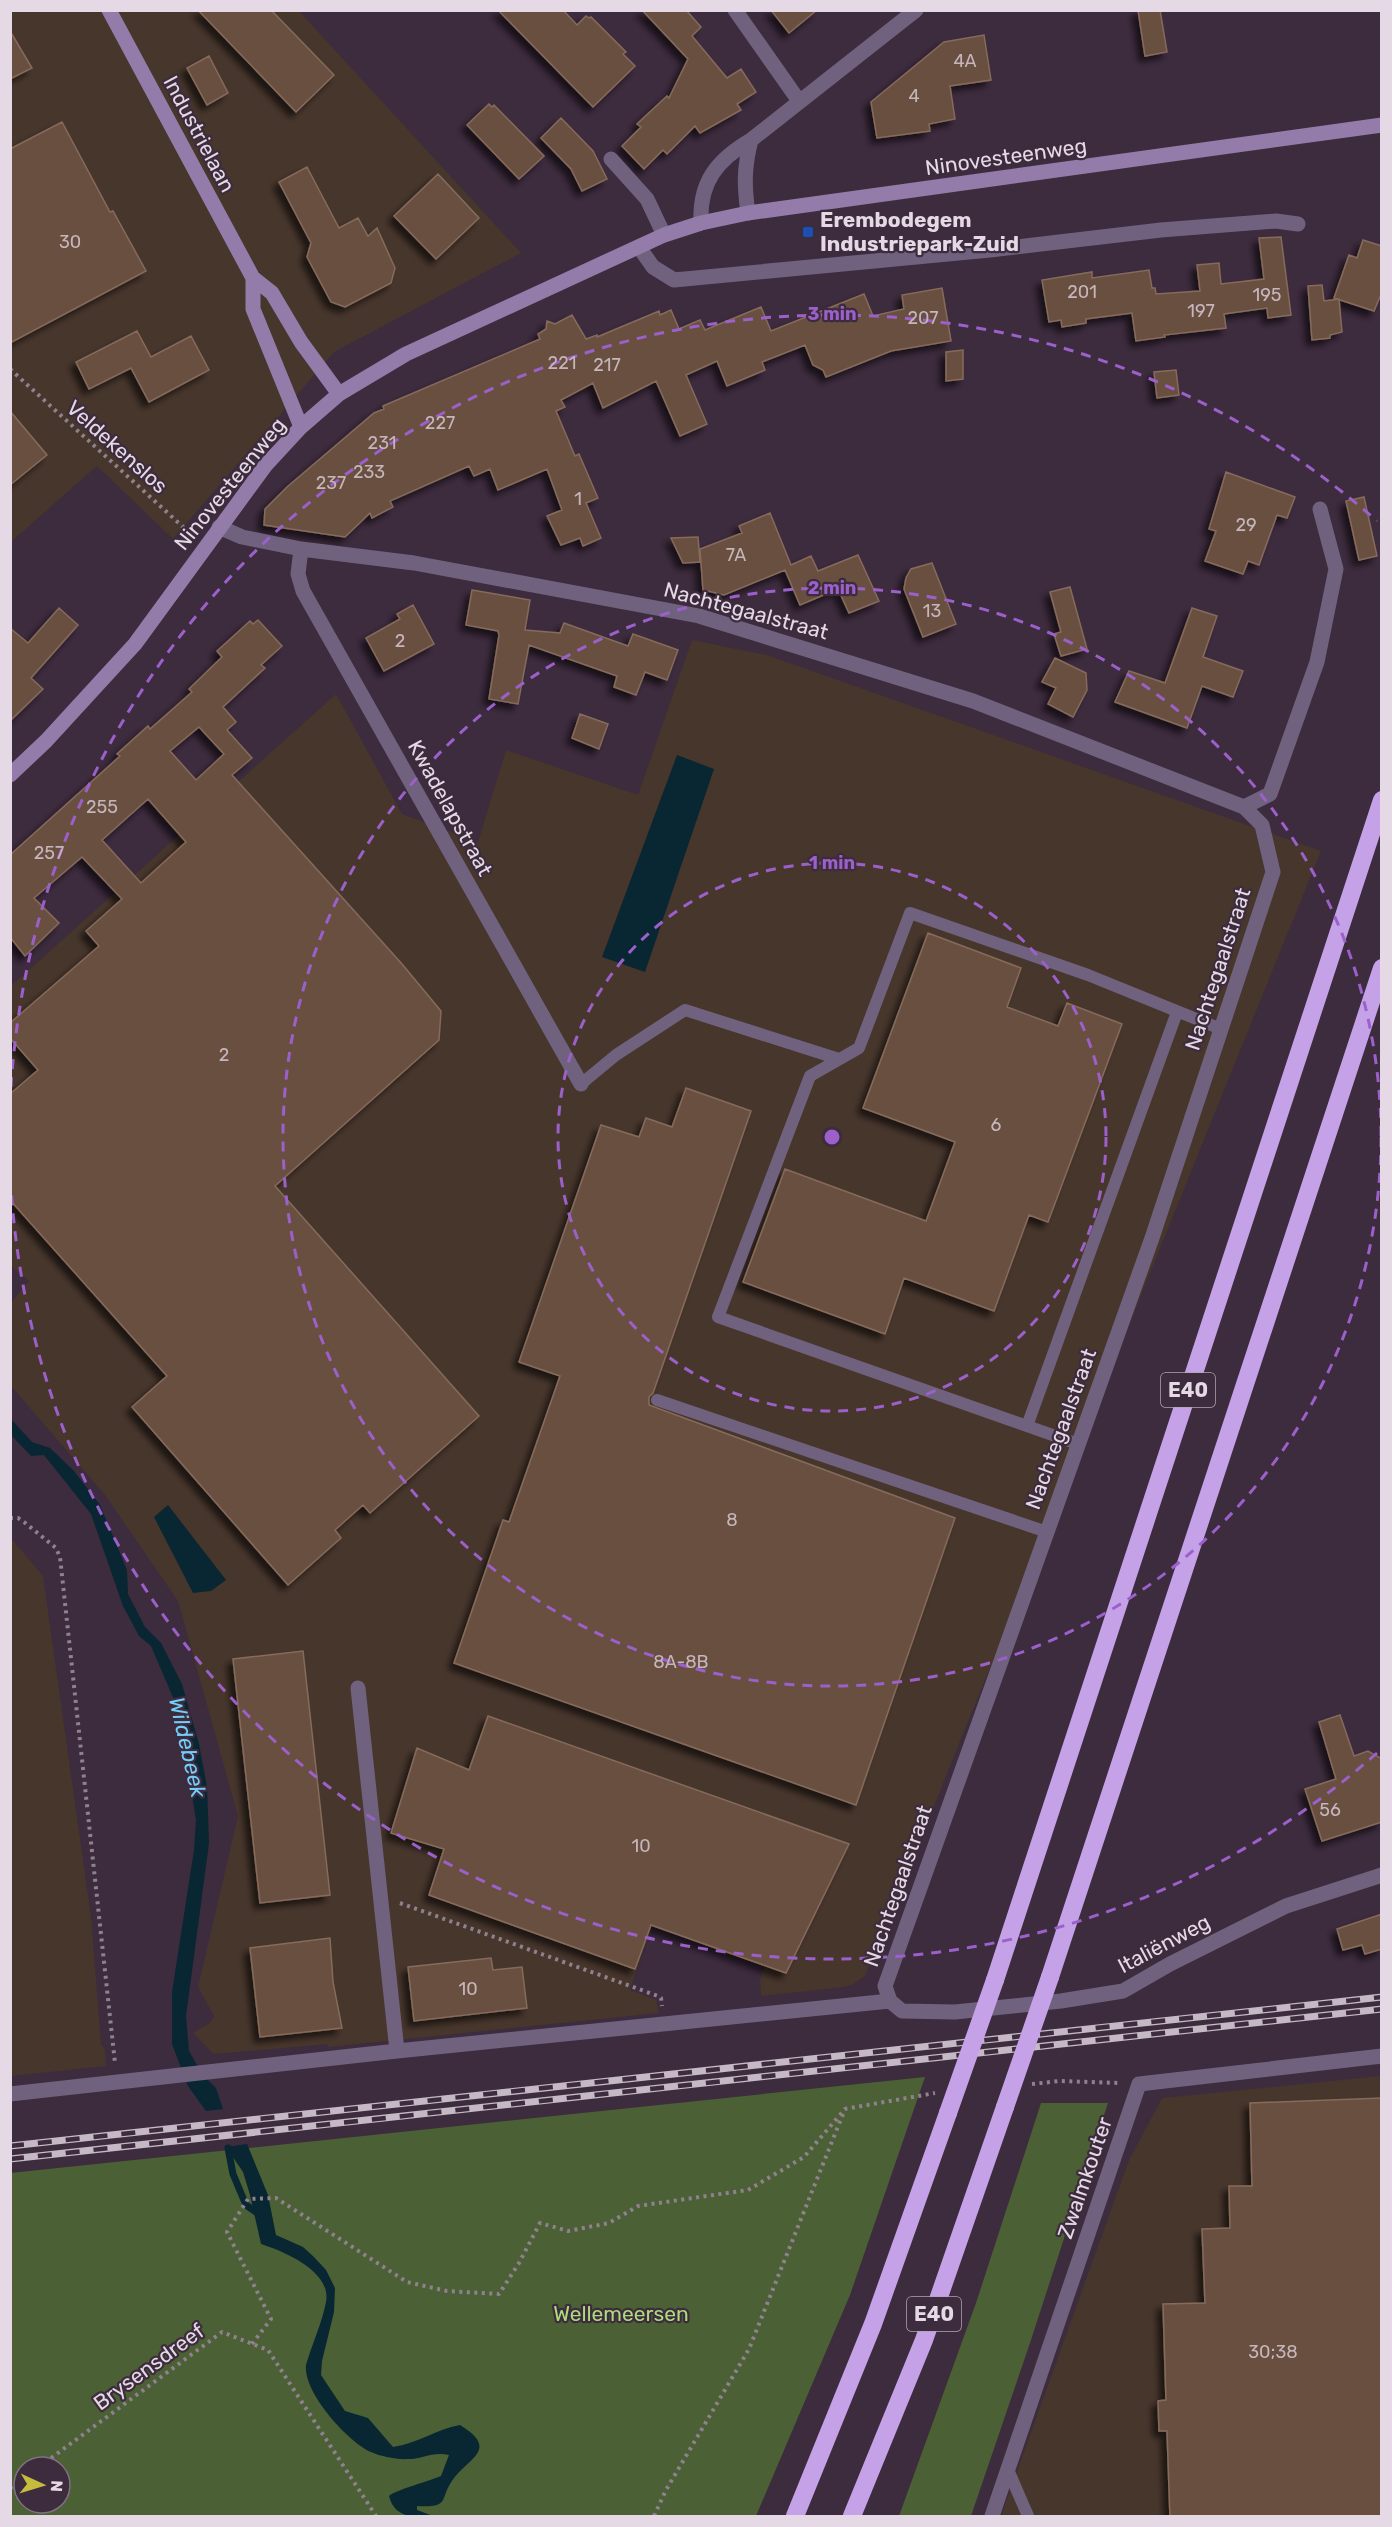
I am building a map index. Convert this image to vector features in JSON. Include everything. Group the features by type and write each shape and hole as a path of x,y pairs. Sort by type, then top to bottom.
{"highway":[{"name":"E40","path":"795,2517 873,2324 995,1980 1382,800"},
{"name":"E40","path":"852,2517 924,2340 1050,1977 1382,969"}],"main road":[{"name":"Industrielaan","path":"109,10 253,278 273,294 301,342 339,394"},
{"name":"Ninovesteenweg","path":"10,775 46,741 135,644 265,466 301,427 339,394 406,354 663,236 702,223 748,213 1382,125"},
{"name":"Industrielaan","path":"253,278 253,309 301,427"}],"street":[{"path":"735,10 799,101"},
{"path":"702,223 700,201 712,175 730,153 751,140 916,10"},
{"path":"748,213 744,190 744,167 751,140"},
{"path":"611,159 647,199 663,236"},
{"path":"639,247 653,267 674,280 990,250 1173,229 1276,221 1298,224"},
{"path":"1244,807 1270,794 1317,662 1336,569 1320,509"},
{"name":"Nachtegaalstraat","path":"219,527 242,537 300,549 414,563 699,616 973,700 1244,807 1262,825 1273,872 1152,1238 891,1966 885,1986 890,2001"},
{"name":"Kwadelapstraat","path":"300,549 298,574 303,591 581,1084"},
{"path":"358,1688 397,2051"},
{"name":"Italiënweg","path":"890,2001 902,2011 955,2012 1061,2001 1123,1991 1170,1964 1286,1906 1382,1875"},
{"path":"10,2094 397,2051 890,2001"},
{"name":"Zwalmkouter","path":"992,2517 1139,2084 1382,2056"}],"lane":[{"path":"1078,1444 718,1317 810,1076 859,1048 910,913 1088,975 1221,1029"},
{"path":"581,1084 616,1055 686,1010 839,1059"},
{"path":"1027,1426 1177,1012"},
{"path":"657,1400 1047,1532"},
{"path":"1009,2472 1029,2517"}],"path":[{"name":"Veldekenslos","path":"10,369 205,546"},
{"path":"10,1518 18,1518 24,1522 56,1548 60,1557 117,2082"},
{"path":"381,1905 400,1903 658,1996 661,1998 665,2025"},
{"path":"252,2344 271,2319 227,2232 248,2199 276,2198 407,2282 447,2291 499,2294 519,2263 540,2223 568,2231 609,2223 638,2206 748,2190 804,2157 845,2109 749,2349 666,2490 654,2517"},
{"name":"Brysensdreef","path":"55,2455 222,2332 268,2350 376,2517"}],"shaded area":[{"path":"11,11 299,11 521,253 334,352 173,539 97,466 11,542"},
{"path":"692,640 767,655 1321,851 865,1976 852,1985 844,1987 761,1996 760,1980 765,1966 652,1925 630,1990 656,2000 659,2013 328,2047 328,2044 214,2054 193,2033 211,2022 214,2016 198,1987 238,1816 178,1601 105,1495 11,1386 11,1303 29,1281 11,1266 10,987 336,694 402,814 478,842 506,750 638,795"},
{"path":"10,1537 43,1576 91,1917 101,2044 105,2049 106,2066 11,2076"},
{"path":"1381,2076 1381,2516 1001,2516 1129,2160 1162,2098"}],"green space":[{"name":"Wellemeersen","path":"925,2077 850,2295 756,2516 11,2516 10,2173"},
{"path":"1041,2103 1108,2103 971,2516 899,2516 976,2303"}],"water":[{"path":"677,755 714,769 645,972 602,957"},
{"path":"10,1418 32,1442 50,1448 74,1471 100,1505 127,1570 128,1594 145,1627 161,1643 182,1684 199,1744 207,1787 209,1843 186,2016 189,2051 203,2075 216,2088 223,2109 206,2111 188,2086 172,2044 172,1992 194,1850 196,1820 178,1709 151,1646 139,1636 123,1606 91,1514 44,1455 31,1456 11,1435"},
{"path":"168,1505 226,1580 211,1591 193,1593 154,1517"},
{"path":"247,2144 268,2195 276,2235 303,2247 326,2270 335,2288 334,2312 322,2361 321,2375 345,2411 368,2418 393,2447 460,2425 478,2440 478,2453 454,2478 443,2501 435,2505 417,2506 417,2510 433,2516 412,2516 401,2513 392,2504 389,2496 441,2476 449,2455 438,2454 404,2459 371,2452 350,2438 339,2427 312,2388 307,2376 306,2365 324,2310 326,2291 314,2272 304,2264 261,2244 243,2172 226,2147"}],"building":[{"path":"198,10 271,10 334,75 296,112"},
{"path":"498,10 563,10 577,25 586,16 591,17 626,52 623,54 635,66 593,107"},
{"path":"642,10 686,10 701,27 692,36 727,78 741,69 756,92 737,104 741,110 700,133 695,126 667,154 663,150 644,169 622,146 641,127 637,124 667,96 669,98 688,59"},
{"path":"771,10 817,10 789,33"},
{"path":"1138,10 1160,10 1167,52 1145,56"},
{"path":"10,31 32,68 10,79"},
{"path":"984,35 991,80 950,86 955,119 929,124 930,131 877,138 871,102 944,42"},
{"path":"209,56 228,93 207,105 187,68"},
{"path":"489,104 492,107 494,105 544,156 519,179 467,125"},
{"path":"561,118 593,151 607,179 582,191 571,169 541,138"},
{"path":"62,122 110,212 113,211 146,271 10,343 10,149"},
{"path":"307,167 339,228 358,218 368,236 377,228 395,268 391,283 345,307 331,302 307,257 311,243 279,182"},
{"path":"438,174 479,218 436,259 394,216"},
{"path":"1281,237 1291,315 1268,318 1267,308 1224,314 1226,328 1164,335 1165,337 1136,341 1132,313 1086,319 1086,323 1062,327 1061,320 1049,322 1042,280 1092,272 1092,278 1149,270 1152,288 1155,288 1156,294 1200,291 1197,265 1219,263 1221,284 1264,279 1259,238"},
{"path":"1363,240 1382,246 1382,292 1374,311 1334,298 1349,255 1357,258"},
{"path":"1322,285 1324,301 1339,299 1342,332 1330,335 1330,338 1312,340 1308,286"},
{"path":"942,288 951,341 891,351 826,377 823,370 813,365 805,345 762,362 765,370 727,386 717,361 686,375 707,424 680,436 656,381 603,408 593,383 561,400 565,407 556,411 575,456 579,454 598,498 586,503 601,538 583,546 580,538 561,545 547,516 562,510 547,469 498,490 490,469 474,476 469,466 390,501 393,507 372,518 370,513 345,537 264,525 265,509 287,487 374,413 384,409 383,406 540,339 538,334 546,329 547,321 555,324 572,315 586,339 597,335 597,337 659,311 660,315 671,310 679,329 700,320 705,330 761,307 771,331 864,294 873,316 904,309 902,295"},
{"path":"137,331 151,357 191,336 209,370 149,402 131,368 89,389 76,362"},
{"path":"963,350 963,379 946,381 946,352"},
{"path":"1176,370 1179,395 1157,398 1154,372"},
{"path":"10,411 47,455 10,485"},
{"path":"1226,472 1295,497 1287,518 1277,515 1259,565 1248,561 1243,574 1205,561 1216,531 1209,529"},
{"path":"1364,497 1377,556 1359,560 1346,501"},
{"path":"770,513 791,565 811,556 818,571 858,555 879,601 849,613 838,589 800,605 785,570 724,595 703,590 700,549 742,533 739,526"},
{"path":"698,537 700,562 683,563 671,538"},
{"path":"932,563 956,624 923,637 904,589 911,569"},
{"path":"1070,587 1087,649 1061,656 1054,634 1061,632 1050,592"},
{"path":"472,590 530,600 525,630 560,633 564,623 628,646 633,634 678,650 667,680 645,672 636,695 614,687 617,676 529,645 518,704 489,699 499,635 498,631 466,625"},
{"path":"413,605 434,644 384,671 366,638 400,619 397,614"},
{"path":"59,608 78,625 31,678 43,689 10,721 10,628 28,643"},
{"path":"1192,608 1217,616 1203,657 1243,671 1233,697 1202,686 1187,728 1115,702 1129,671 1165,683"},
{"path":"258,620 282,646 261,665 265,668 223,707 236,722 227,730 252,758 232,775 402,964 441,1011 439,1040 275,1186 479,1416 370,1513 363,1505 335,1530 341,1538 288,1585 132,1407 167,1376 10,1200 10,1094 38,1070 10,1038 10,1023 99,946 86,931 122,899 82,857 34,898 59,923 25,956 10,937 10,855 120,756 117,754 148,726 150,729 192,692 189,689 222,657 217,651 250,621 253,624","holes":["199,727 224,754 196,780 170,751","148,799 186,842 141,883 102,840"]},
{"path":"1055,658 1086,673 1087,690 1073,717 1048,704 1056,688 1042,682"},
{"path":"580,714 608,724 599,749 572,738"},
{"path":"928,933 1021,968 1007,1007 1058,1026 1067,1003 1122,1024 1048,1222 1029,1215 994,1311 904,1278 885,1334 743,1282 785,1169 926,1221 955,1142 863,1108"},
{"path":"686,1088 751,1111 653,1393 649,1397 649,1405 955,1518 856,1805 454,1663 503,1520 509,1522 560,1376 519,1362 601,1125 639,1137 646,1118 672,1127"},
{"path":"303,1651 330,1895 260,1903 233,1659"},
{"path":"1340,1715 1354,1756 1368,1751 1382,1759 1382,1822 1322,1841 1305,1789 1336,1779 1319,1722"},
{"path":"488,1716 849,1844 786,1973 651,1925 635,1969 429,1895 444,1849 391,1833 417,1748 469,1770"},
{"path":"1382,1914 1382,1949 1365,1954 1362,1945 1343,1950 1337,1929"},
{"path":"330,1938 333,1982 342,2028 260,2037 250,1948"},
{"path":"491,1958 493,1970 522,1967 527,2008 414,2021 408,1967"},
{"path":"1382,2098 1382,2517 1170,2517 1167,2431 1159,2431 1158,2401 1166,2400 1163,2304 1205,2303 1202,2229 1230,2228 1229,2186 1252,2186 1250,2103"}],"waterway":[{"name":"Wildebeek","path":"228,2148 233,2174 246,2205 259,2214"}],"railway":[{"path":"10,2146 1382,1997"},
{"path":"10,2159 1382,2009"}],"place":[{"name":"Erembodegem Industriepark-Zuid","path":"808,232"}]}
